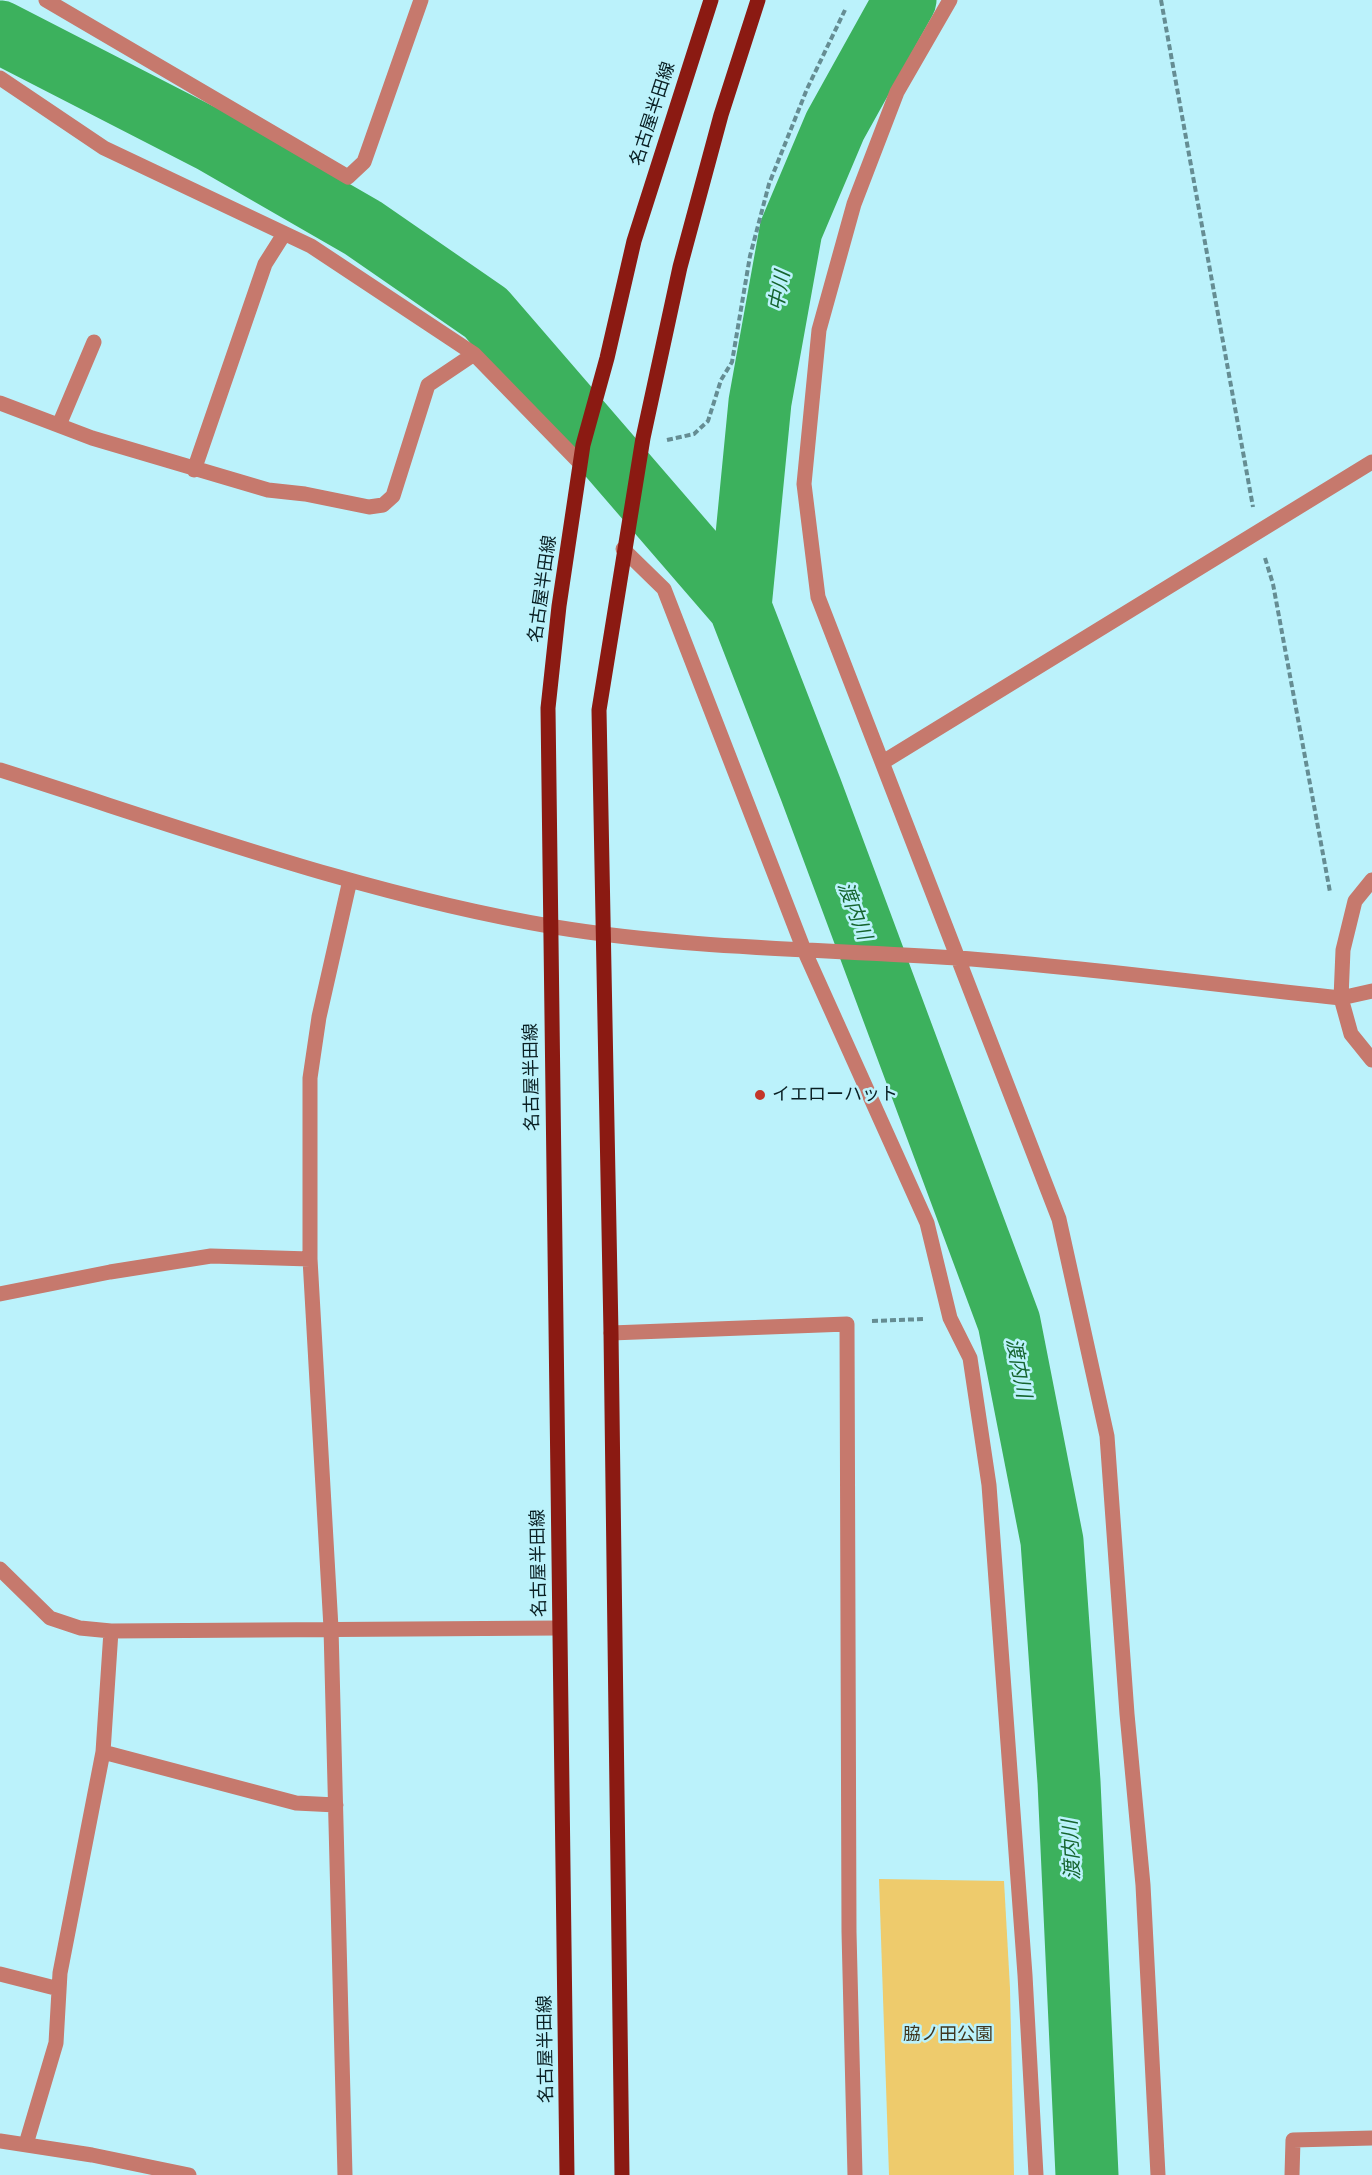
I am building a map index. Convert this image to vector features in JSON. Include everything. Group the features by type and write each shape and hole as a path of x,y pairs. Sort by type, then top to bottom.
{"main road":[{"name":"名古屋半田線","path":"567,2175 549,926 548,708 559,606 583,445 607,358 634,241 711,0"},
{"path":"622,2175 611,1333 599,710 623,549 643,438 683,256 721,115 758,0"}],"street":[{"path":"46,0 348,177 364,162 421,0"},
{"path":"950,0 897,92 854,204 819,330 804,484 818,597 1059,1219 1107,1436 1127,1714 1143,1885 1158,2175"},
{"path":"0,78 104,148 311,246 474,354 580,463"},
{"path":"194,470 265,264 284,234"},
{"path":"59,425 94,342"},
{"path":"0,403 92,438 194,470 268,490 305,494 369,507 383,505 393,496 428,385 474,354"},
{"path":"883,762 1372,462"},
{"path":"623,549 664,589 804,950 927,1223 950,1318 970,1358 989,1485 1025,1976 1036,2175"},
{"path":"0,770 350,880 549,926 603,934 804,950 959,958 1341,998 1372,991"},
{"path":"345,2175 332,1628 310,1259 310,1078 319,1017 350,880"},
{"path":"1372,880 1355,901 1343,950 1341,998 1351,1034 1372,1060"},
{"path":"0,1294 110,1272 211,1256 310,1259"},
{"path":"611,1333 847,1324 849,1932 855,2175"},
{"path":"0,1569 50,1618 80,1628 111,1631 559,1628"},
{"path":"26,2144 56,2043 59,1989 68,1931 103,1752 111,1631"},
{"path":"103,1752 296,1803 336,1805"},
{"path":"0,1974 59,1989"},
{"path":"1292,2175 1293,2140 1372,2138"},
{"path":"0,2141 184,2173"}],"path":[{"path":"1161,0 1257,531 1273,584 1333,909 1350,924"},
{"path":"643,438 673,440 694,434 708,421 721,380 732,362 750,256 769,184 807,89 845,10"},
{"path":"847,1324 879,1320 950,1318"}],"green space":[{"name":"脇ノ田公園","path":"879,1879 1004,1881 1010,1988 1014,2175 889,2175"}],"waterway":[{"name":"中川","path":"740,607 760,402 791,230 835,126 905,0"},
{"name":"渡内川","path":"0,32 212,141 363,228 486,313 740,607 811,790 1009,1322 1052,1541 1069,1782 1087,2175"}],"place":[{"name":"イエローハット","path":"760,1095"}]}
